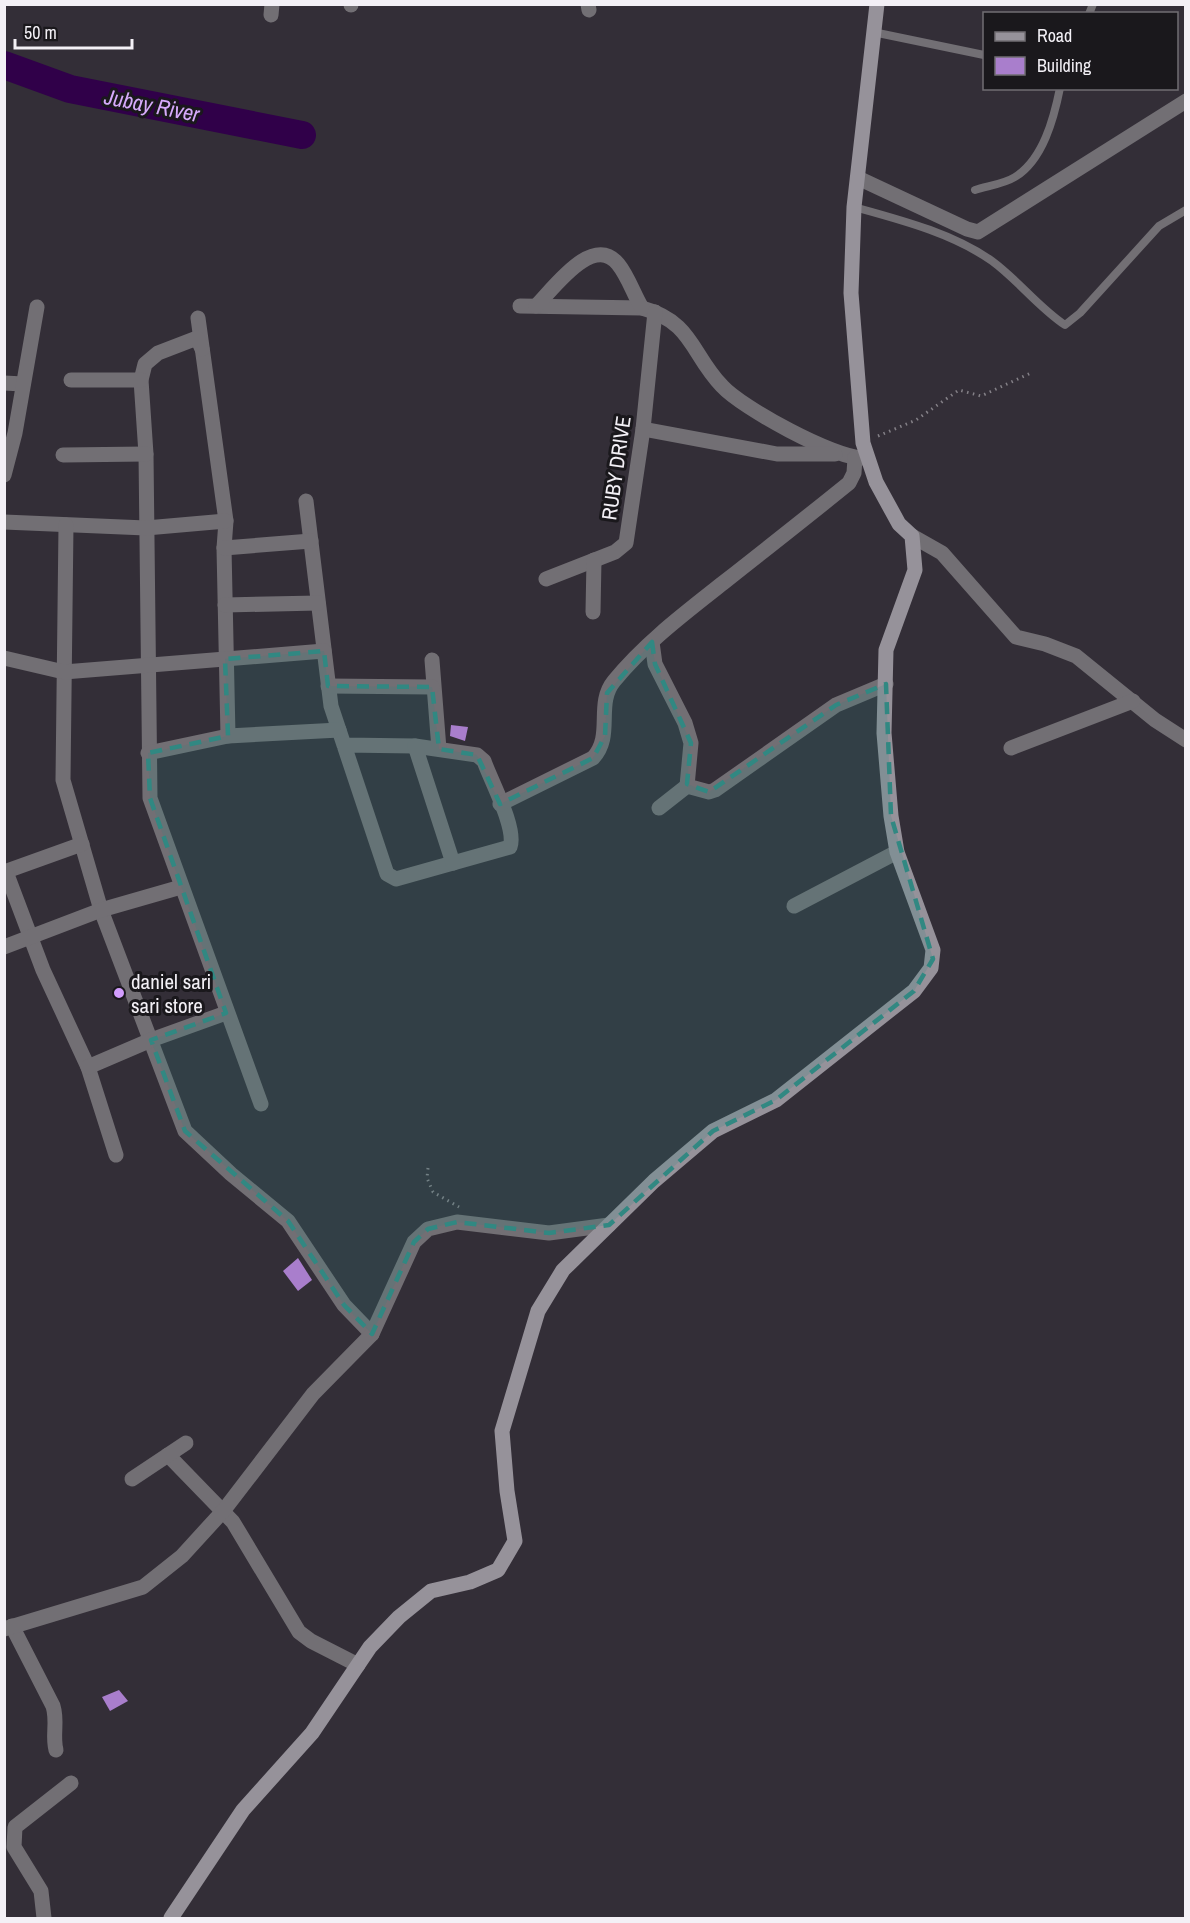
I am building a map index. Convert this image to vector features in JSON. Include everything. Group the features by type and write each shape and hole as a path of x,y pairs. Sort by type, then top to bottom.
{"street":[{"path":"500,804 593,758 601,750 605,736 607,693 612,682 676,620 849,483 862,458 863,442 851,293 854,207 877,4"},
{"path":"858,178 967,230 978,232 1185,101"},
{"path":"649,310 619,265 610,256 602,254 586,257 528,306 649,310 679,326 720,385 740,403 838,454"},
{"path":"4,475 24,384 37,307"},
{"name":"RUBY DRIVE","path":"546,579 615,552 626,543 643,429 649,310"},
{"path":"198,318 226,521 224,548 225,659 228,736"},
{"path":"201,349 197,338 158,353 145,364 141,380 146,454 150,798 226,1013 261,1104"},
{"path":"71,380 141,380"},
{"path":"4,383 24,384"},
{"path":"643,429 777,454 838,454 862,458"},
{"path":"63,455 146,454"},
{"path":"862,458 899,524 912,536 942,553 1016,637 1046,644 1076,656 1185,740"},
{"path":"306,501 328,686 339,730 344,745 391,878 396,879 510,847 512,842 508,822 480,758 415,746 344,745"},
{"path":"4,522 146,528 226,521"},
{"path":"66,525 63,780 101,910 185,1131 231,1174 288,1221 344,1305 372,1334"},
{"path":"171,1918 243,1810 312,1733 370,1647 399,1617 431,1591 470,1582 498,1570 515,1541 507,1491 502,1431 538,1311 563,1270 654,1181 713,1131 776,1100 915,991 931,968 933,950 897,852 891,816 884,733 886,650 915,570 912,536"},
{"path":"224,548 311,541"},
{"path":"593,612 594,560"},
{"path":"225,605 318,603"},
{"path":"652,642 655,664 685,723 691,743 687,786 659,808"},
{"path":"4,658 64,672 324,651"},
{"path":"432,660 432,687 439,749"},
{"path":"687,786 709,792 715,790 836,705 886,684"},
{"path":"328,686 432,687"},
{"path":"1011,748 1133,701"},
{"path":"148,753 228,736 339,730"},
{"path":"415,746 453,863"},
{"path":"82,844 5,872 29,936 88,1067 116,1155"},
{"path":"794,906 897,852"},
{"path":"4,946 101,910 181,887"},
{"path":"88,1067 151,1040 226,1013"},
{"path":"56,1750 53,1738 57,1718 53,1706 8,1627 143,1587 182,1556 224,1510 313,1394 372,1334 414,1242 428,1229 457,1222 549,1233 609,1225"},
{"path":"132,1479 186,1443"},
{"path":"168,1455 224,1510 299,1632 311,1641 358,1665"},
{"path":"45,1918 41,1891 14,1847 15,1827 71,1783"}],"lane":[{"path":"873,32 983,55"},
{"path":"975,190 1014,177 1031,163 1054,119 1060,90"},
{"path":"854,207 907,222 967,246 1000,268 1065,325 1080,313 1159,226 1185,210"}],"path":[{"path":"863,442 916,420 959,390 981,396 1033,372"},
{"path":"428,1168 428,1178 433,1192 466,1210"}],"highlighted area":[{"path":"652,642 655,664 691,743 687,784 709,792 836,705 886,684 891,816 933,959 914,991 776,1100 713,1131 609,1225 549,1233 457,1222 428,1229 414,1242 372,1334 344,1305 288,1221 185,1131 151,1040 226,1013 150,798 148,753 228,736 225,659 324,651 328,686 432,687 439,749 477,755 500,804 593,758 605,736 607,693"}],"building":[{"path":"451,725 468,727 465,741 450,736"},
{"path":"298,1258 312,1280 298,1291 283,1271"},
{"path":"119,1690 128,1701 110,1711 102,1697"}],"waterway":[{"name":"Jubay River","path":"4,65 70,89 302,135"}],"place":[{"name":"daniel sari sari store","path":"119,993"}]}
